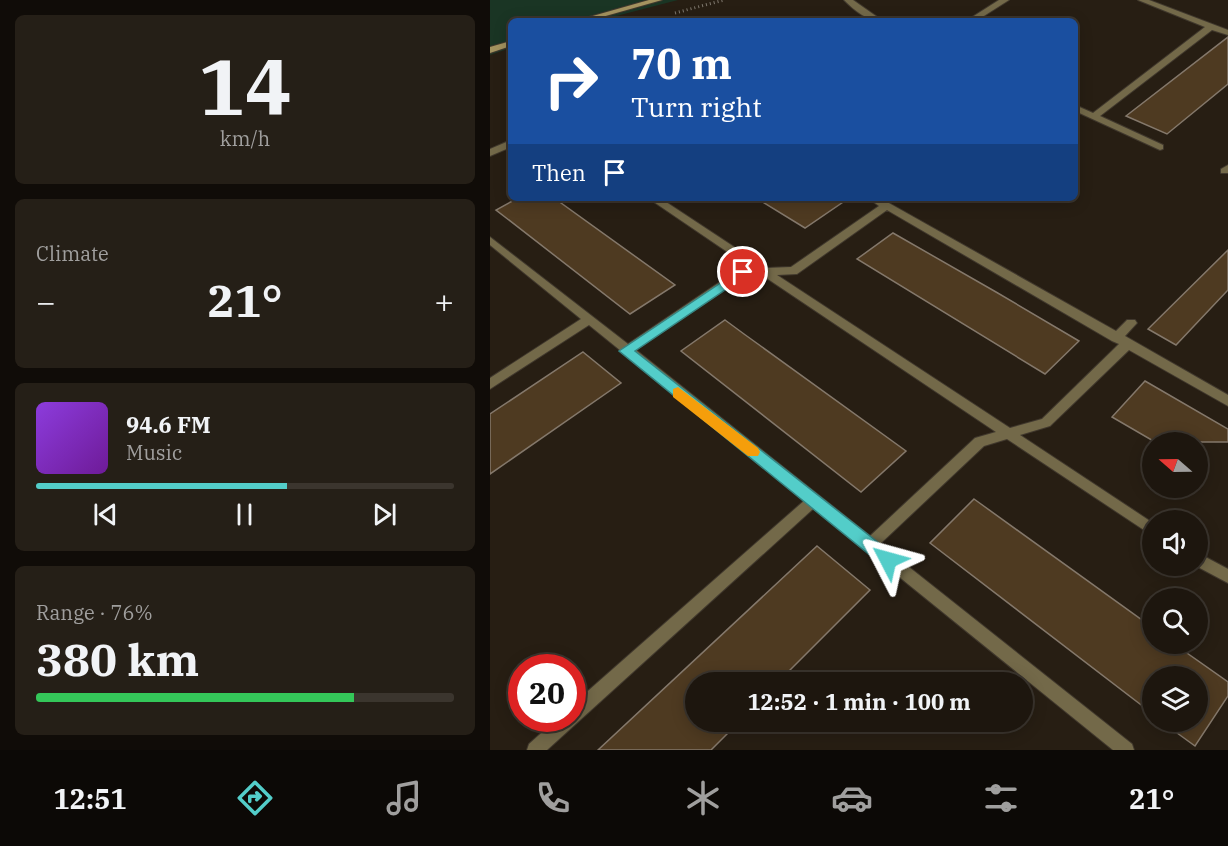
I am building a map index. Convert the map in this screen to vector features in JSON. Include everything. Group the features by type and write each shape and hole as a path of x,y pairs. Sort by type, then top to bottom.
{"street":[{"path":"590,18 658,0"},
{"path":"490,50 508,44"}],"lane":[{"path":"848,0 872,18"},
{"path":"975,18 1005,0"},
{"path":"1142,0 1228,33"},
{"path":"864,18 868,16"},
{"path":"1094,116 1210,27"},
{"path":"1078,109 1160,147"},
{"path":"490,153 508,144"},
{"path":"658,201 1142,523"},
{"path":"878,201 1228,401"},
{"path":"626,351 743,272 793,271 886,206"},
{"path":"490,240 587,321 1126,750"},
{"path":"490,384 587,321"},
{"path":"870,545 980,442 1046,423 1122,341 1131,323"},
{"path":"586,704 814,500"},
{"path":"1208,565 1228,577"},
{"path":"535,750 555,732"}],"path":[{"path":"669,15 724,0"}],"green space":[{"path":"490,0 678,0 609,18 508,18 508,49 490,55"}],"building":[{"path":"1228,37 1228,84 1167,134 1126,116"},
{"path":"512,201 558,201 675,285 630,314 496,210"},
{"path":"761,201 845,201 805,228"},
{"path":"893,233 1079,341 1045,374 857,259"},
{"path":"1228,250 1228,290 1176,345 1148,329"},
{"path":"725,320 906,451 861,492 681,351"},
{"path":"583,352 621,383 490,474 490,414"},
{"path":"1145,381 1228,429 1228,442 1208,442 1208,432 1142,432 1142,434 1112,417"},
{"path":"974,499 1142,620 1142,654 1188,654 1205,666 1142,666 1142,706 930,543"},
{"path":"817,546 870,590 788,672 685,672 685,732 729,732 711,750 598,750"},
{"path":"1208,668 1228,682 1228,696 1208,726"},
{"path":"1176,732 1204,732 1195,746"}],"slow traffic":[{"path":"678,393 753,452"}],"route":[{"path":"743,272 626,351 888,560"}]}
